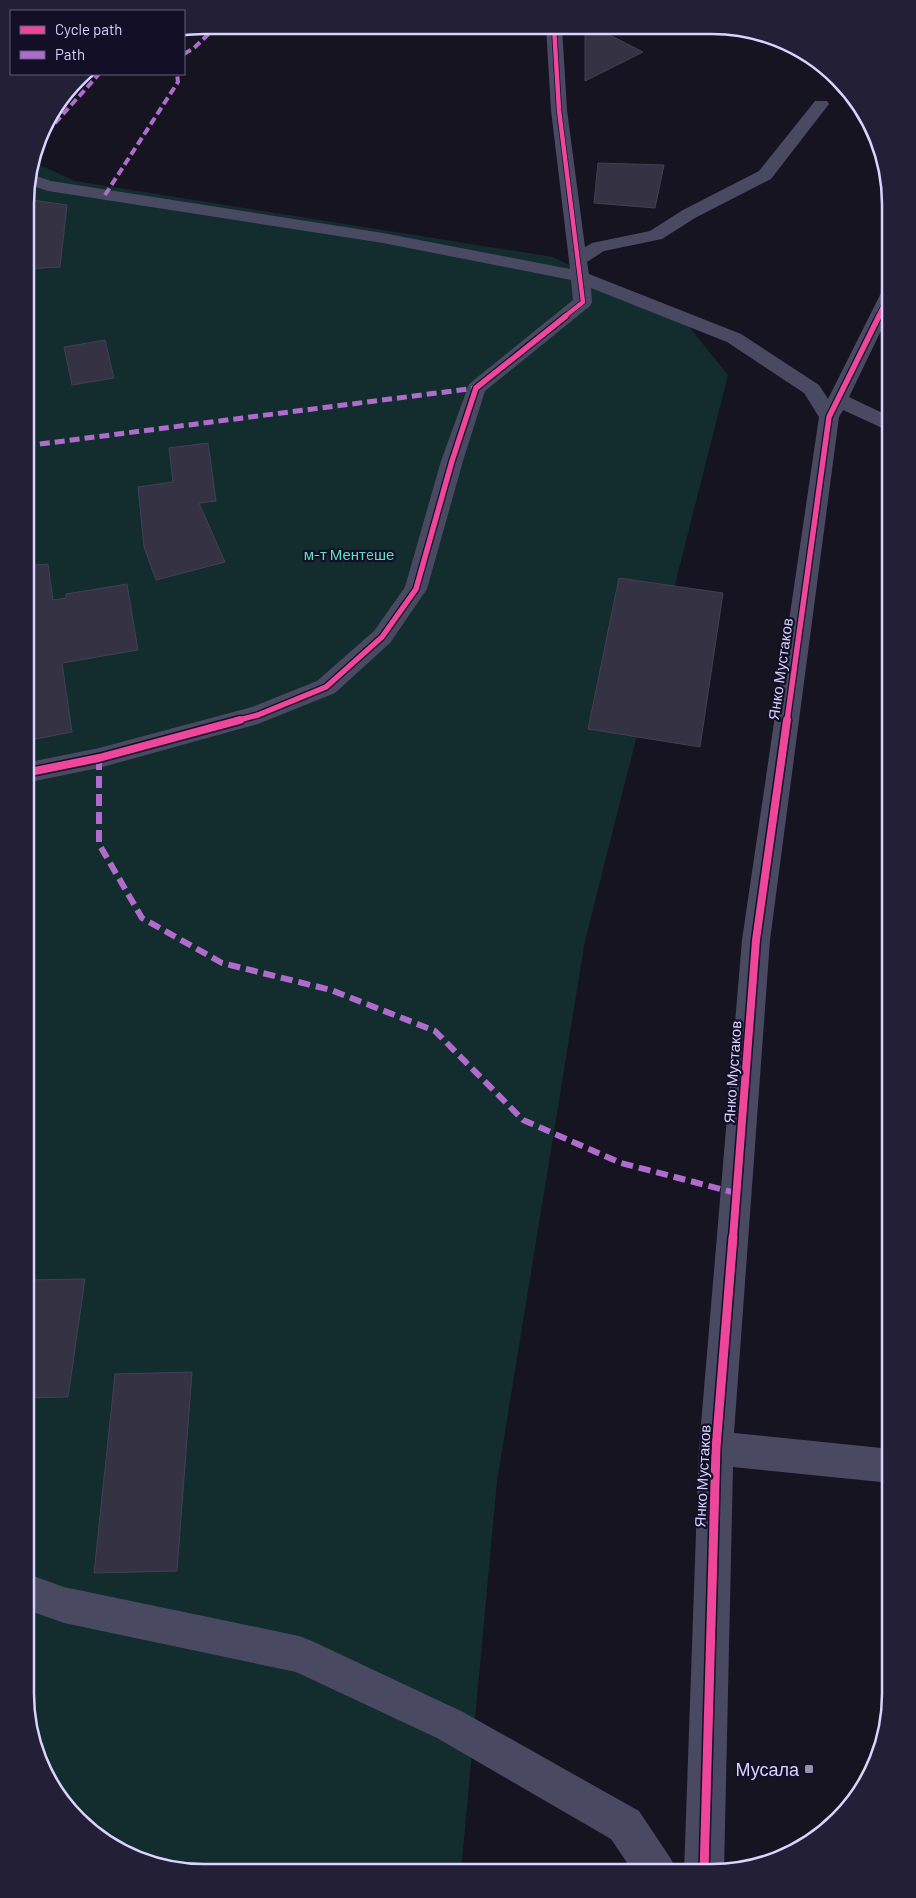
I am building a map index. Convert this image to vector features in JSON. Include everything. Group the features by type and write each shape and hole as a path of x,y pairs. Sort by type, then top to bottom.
{"street":[{"path":"34,771 100,758 258,715 326,687 382,637 416,589 452,461 476,388 583,302 559,110 554,34"},
{"path":"578,268 598,246 656,235 689,214 765,174 821,104"},
{"path":"35,181 48,186 578,268 734,338 812,389 833,409 882,423"},
{"name":"Янко Мустаков","path":"704,1864 716,1448 756,940 833,409 882,309"},
{"path":"716,1448 882,1465"},
{"path":"34,1594 64,1605 299,1654 450,1725 625,1825 652,1864"}],"green space":[{"name":"м-т Ментeше","path":"39,165 75,181 553,257 686,323 728,375 585,941 497,1481 462,1864 181,1863 139,1851 119,1842 92,1822 62,1789 51,1770 43,1749 37,1728 34,1706 34,192"}],"building":[{"path":"585,34 608,34 643,52 585,81"},
{"path":"598,163 664,165 655,208 594,203"},
{"path":"34,200 67,205 60,267 34,268"},
{"path":"105,340 114,378 72,385 64,347"},
{"path":"208,443 216,501 199,503 225,562 156,580 144,547 138,487 173,482 169,448"},
{"path":"48,564 53,600 66,598 66,594 127,584 138,650 62,663 72,732 34,739 34,565"},
{"path":"619,578 723,593 700,747 588,729"},
{"path":"85,1279 68,1397 34,1398 34,1280"},
{"path":"192,1372 177,1571 94,1573 115,1374"}],"marked path":[{"path":"185,53 194,48 209,34"},
{"path":"52,127 98,75"},
{"path":"105,195 178,82 177,75"},
{"path":"34,445 476,388"},
{"path":"99,758 99,844 142,918 222,963 331,990 435,1031 523,1120 621,1163 736,1193"}],"cycle path":[{"path":"34,771 99,758 258,715 326,687 382,637 416,589 452,461 476,388 583,302 559,110 554,34"},
{"path":"704,1864 716,1448 756,940 829,417 882,309"}],"place":[{"name":"Мусала","path":"809,1769"}]}
